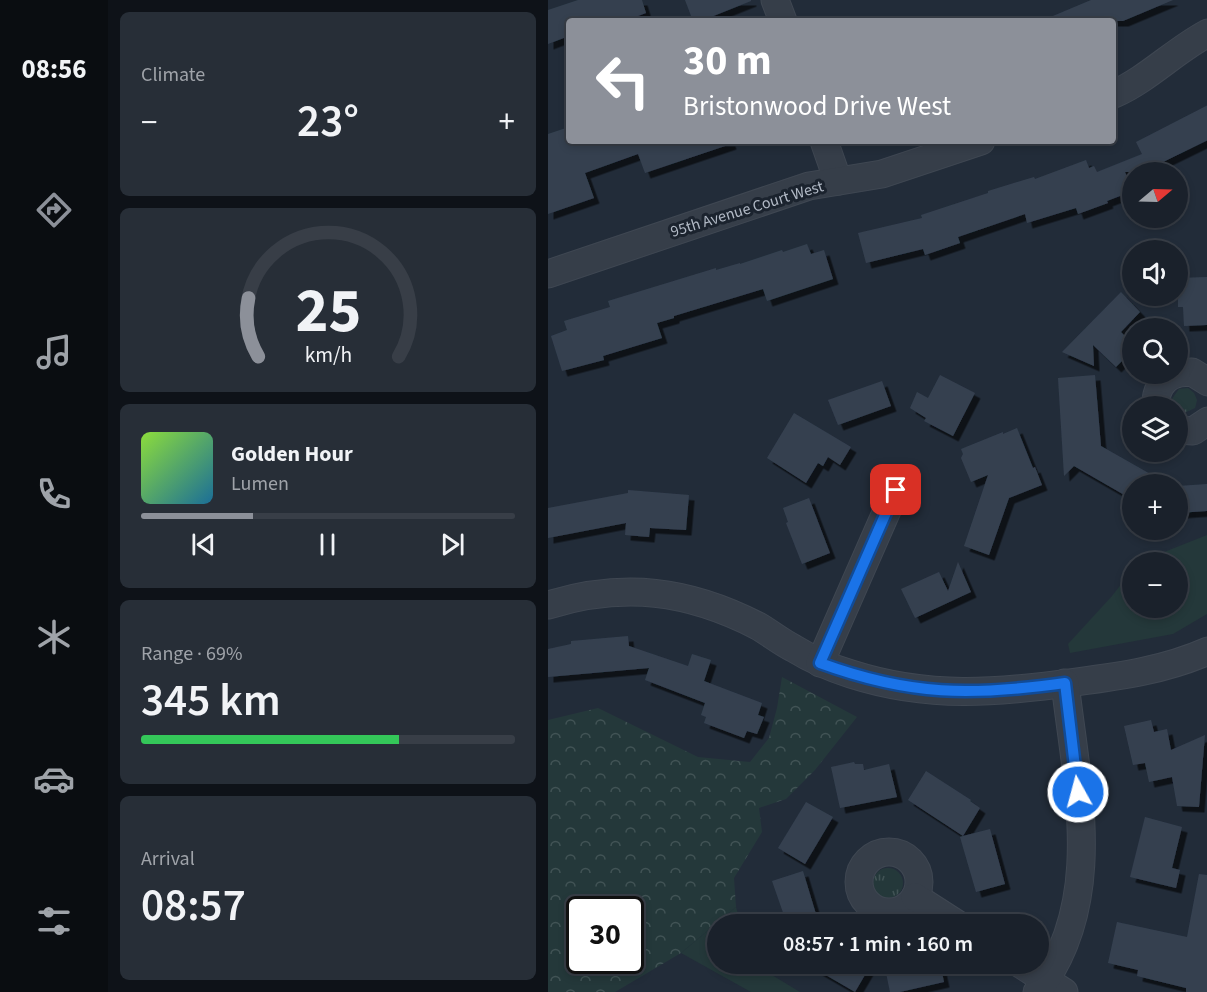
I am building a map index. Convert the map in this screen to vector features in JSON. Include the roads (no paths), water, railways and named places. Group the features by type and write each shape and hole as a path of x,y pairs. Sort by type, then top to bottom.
{"street":[{"path":"775,0 782,18"},
{"path":"1116,93 1151,73 1190,43 1208,33"},
{"path":"825,144 838,181"},
{"name":"95th Avenue Court West","path":"548,274 809,186 882,174 972,144"},
{"path":"1188,372 1192,372 1208,382"},
{"path":"1188,430 1193,430 1208,421"},
{"path":"820,663 896,490"},
{"path":"548,605 578,596 620,591 682,597 722,609 760,627 791,648 820,663 852,675 897,686 926,690 986,693 1138,674 1184,661 1208,651"},
{"path":"1032,974 1049,988 1056,961 1072,921 1081,879 1083,836 1065,683"},
{"path":"915,897 941,914"}]}
